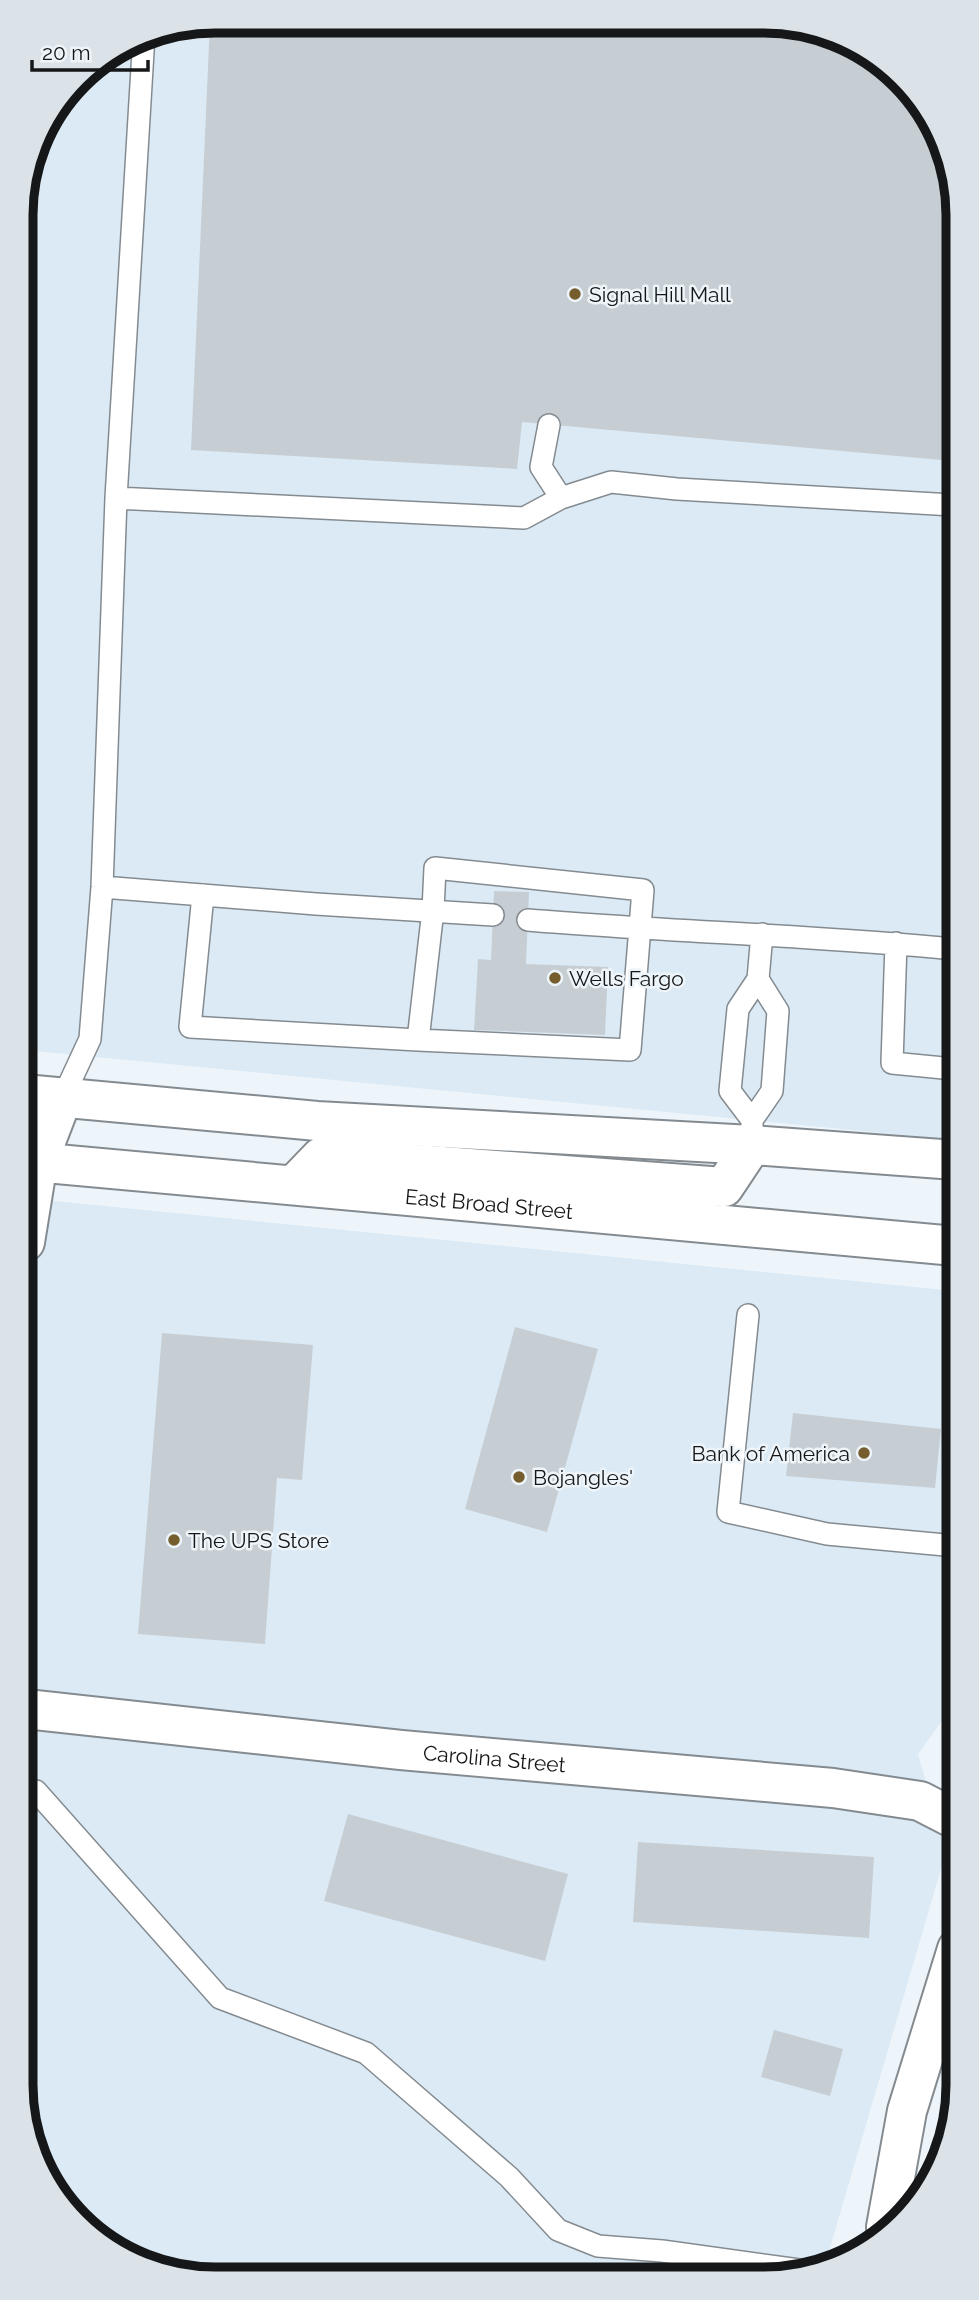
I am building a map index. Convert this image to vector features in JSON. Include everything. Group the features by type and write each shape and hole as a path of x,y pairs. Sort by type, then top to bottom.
{"main road":[{"path":"34,1095 317,1121 752,1133 945,1159"},
{"path":"33,1156 63,1097"},
{"path":"294,1185 321,1157 724,1187 752,1133"},
{"name":"East Broad Street","path":"33,1161 945,1244"},
{"name":"Carolina Street","path":"33,1710 401,1750 833,1788 920,1801 945,1814"},
{"path":"888,2217 907,2111 945,1988"}],"lane":[{"path":"63,1097 90,1039 102,887 116,498 143,48"},
{"path":"549,425 541,467 561,498"},
{"path":"116,498 524,518 561,498 611,482 677,489 946,505"},
{"path":"203,895 191,1027 418,1040 630,1050 643,890 435,868 433,910 418,1040"},
{"path":"102,887 493,915"},
{"path":"528,920 640,930 762,934 946,948"},
{"path":"752,1133 730,1091 738,1009 758,979 762,934"},
{"path":"896,943 892,1063 946,1068"},
{"path":"752,1133 772,1091 778,1011 758,979"},
{"path":"748,1315 728,1513 827,1534 945,1545"},
{"path":"33,1791 220,1998 366,2053 509,2177 558,2230 598,2246 662,2251 754,2267"}],"shaded area":[{"path":"216,33 763,33 799,37 844,52 884,79 915,114 932,146 940,169 946,216 946,1139 34,1051 34,204 39,169 52,135 71,105 105,71 124,58 157,43"},
{"path":"33,1199 945,1290 945,1716 918,1754 945,1855 828,2255 810,2261 763,2267 216,2267 157,2257 124,2242 105,2229 71,2195 47,2154 39,2131 33,2084"}],"building":[{"name":"Signal Hill Mall","path":"209,34 787,35 822,43 865,64 900,95 915,114 932,146 940,169 946,216 946,460 522,422 517,469 191,450"},
{"path":"494,891 529,892 526,964 608,967 605,1035 474,1030 478,959 491,960"},
{"path":"515,1327 598,1349 547,1532 465,1509"},
{"path":"162,1333 313,1345 302,1480 277,1478 265,1644 138,1634"},
{"path":"793,1413 941,1429 935,1488 786,1476"},
{"path":"348,1814 568,1874 545,1961 324,1901"},
{"path":"638,1842 874,1857 869,1938 633,1922"},
{"path":"774,2030 843,2049 830,2096 761,2077"}],"place":[{"name":"Signal Hill Mall","path":"575,294"},
{"name":"Wells Fargo","path":"555,978"},
{"name":"Bank of America","path":"864,1453"},
{"name":"Bojangles'","path":"519,1477"},
{"name":"The UPS Store","path":"174,1540"}]}
